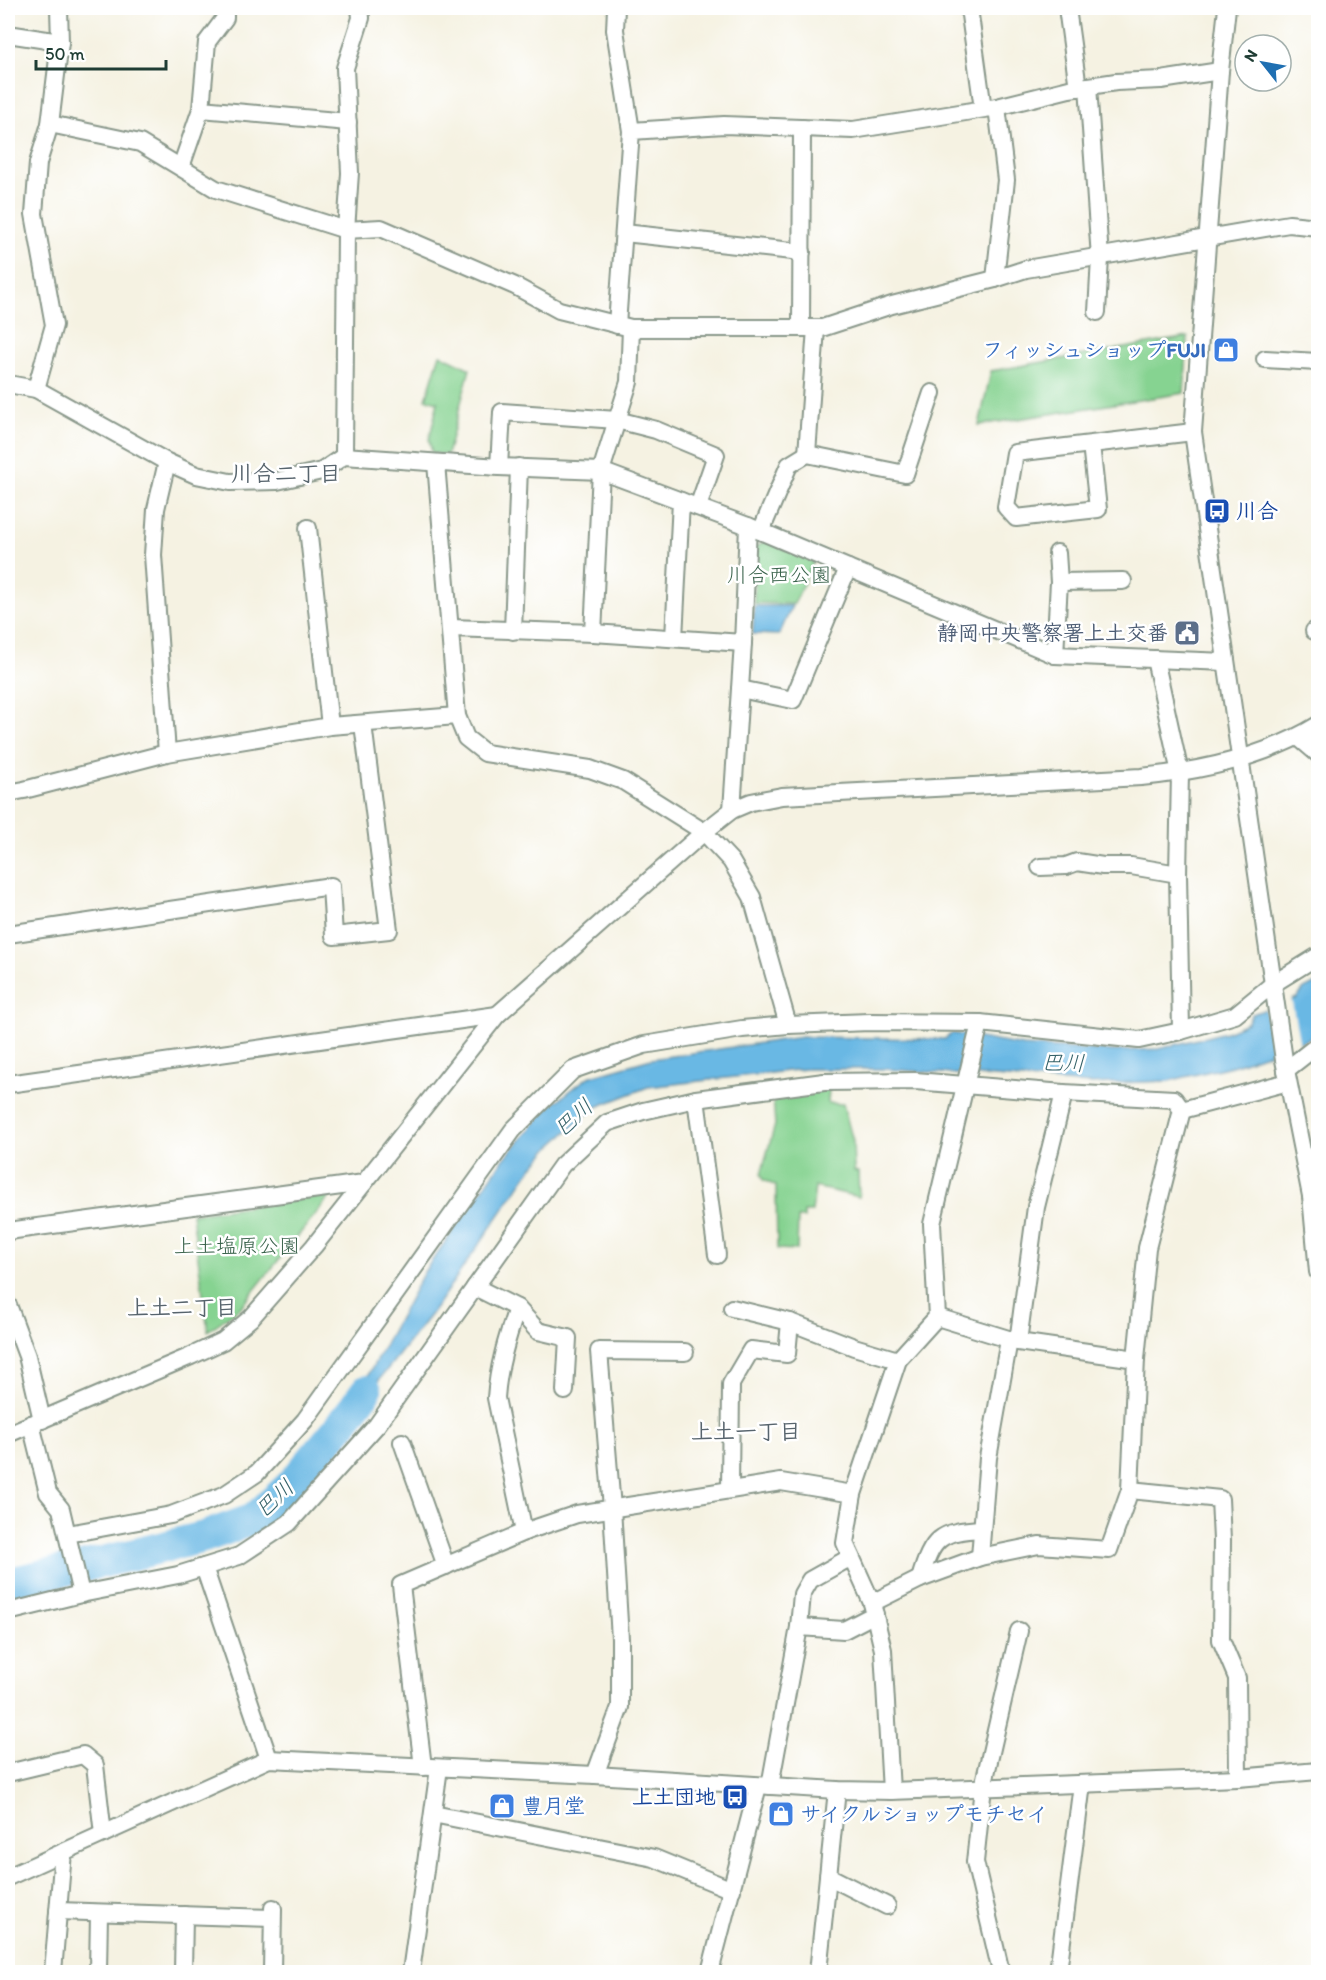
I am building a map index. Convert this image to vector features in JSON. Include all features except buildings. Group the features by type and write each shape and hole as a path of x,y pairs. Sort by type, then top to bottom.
{"street":[{"path":"36,389 54,325 34,214 38,163 50,124 60,42 59,8"},
{"path":"181,167 201,109 207,42 225,18 225,8"},
{"path":"344,456 346,230 350,173 345,68 361,18 360,8"},
{"path":"593,633 601,471 629,382 624,326 624,232 632,131 615,30 616,8"},
{"path":"969,8 1006,180 995,279"},
{"path":"1067,8 1083,87 1100,258 1096,312"},
{"path":"1227,8 1220,71 1194,432 1286,1071 1315,1196 1318,1272"},
{"path":"8,34 60,42"},
{"path":"632,131 724,125 853,130 990,108 1083,87 1116,82 1161,80 1220,71"},
{"path":"201,109 348,122"},
{"path":"50,124 140,142 216,189 346,230 381,228 515,286 559,310 624,326 822,328 892,305 1026,269 1289,224 1318,227"},
{"path":"802,128 802,252 809,328 807,454"},
{"path":"624,232 802,252"},
{"path":"1265,359 1318,362"},
{"path":"8,384 36,389 167,462 196,475 230,482 276,481 322,471 344,456 499,467 601,471 755,529 1055,655 1226,662"},
{"path":"732,810 743,643 755,529 789,465 807,454 905,474 932,393"},
{"path":"499,467 502,412 617,420 656,430 716,455 698,507"},
{"path":"1091,444 1098,509 1016,518 1006,507 1015,453 1091,444 1194,432"},
{"path":"167,462 156,509 153,555 167,753"},
{"path":"436,463 457,716 466,738 485,753 590,769 622,781 704,831 731,861 753,897 788,1025"},
{"path":"513,631 519,467"},
{"path":"674,638 681,501"},
{"path":"308,528 330,726"},
{"path":"1055,655 1059,582 1057,553"},
{"path":"740,690 793,700 848,568"},
{"path":"1059,582 1123,581"},
{"path":"450,628 593,633 743,643"},
{"path":"1155,659 1180,773 1178,874 1181,1031"},
{"path":"8,793 167,753 330,726 457,716"},
{"path":"8,934 331,886 334,936 389,930 363,724"},
{"path":"8,1434 223,1341 251,1318 285,1282 496,1015 704,831 732,810 751,802 782,796 1180,773 1240,759 1298,738 1318,725"},
{"path":"1298,738 1318,754"},
{"path":"1040,867 1066,866 1077,862 1103,866 1131,866 1178,874"},
{"path":"68,1534 171,1515 224,1495 257,1473 305,1420 513,1130 573,1071 644,1045 742,1029 788,1025 870,1022 979,1026 1139,1040 1181,1031 1235,1015 1318,956"},
{"path":"8,1084 496,1015"},
{"path":"891,1791 883,1650 874,1609 844,1543 853,1494 898,1360 937,1317 932,1224 979,1026"},
{"path":"1182,1110 1286,1071 1318,1045"},
{"path":"8,1612 81,1593 178,1575 239,1556 289,1523 377,1425 562,1165 607,1123 643,1111 696,1099 824,1082 966,1082 1064,1093 1174,1099 1182,1110"},
{"path":"980,1557 988,1458 1014,1341 1036,1207 1064,1093"},
{"path":"696,1099 717,1255"},
{"path":"799,1627 844,1630 920,1579 980,1557 1039,1545 1109,1551 1130,1490 1136,1359 1147,1248 1182,1110"},
{"path":"8,1231 364,1183"},
{"path":"475,1287 518,1308 538,1331 568,1338 565,1391"},
{"path":"8,1305 27,1356 48,1493 61,1509 81,1593"},
{"path":"518,1308 497,1375 496,1398 525,1532"},
{"path":"732,1308 790,1322 854,1347 898,1360"},
{"path":"937,1317 1014,1341 1136,1359"},
{"path":"730,1490 731,1384 751,1350 787,1354 790,1322"},
{"path":"595,1775 620,1707 620,1639 599,1351 686,1352"},
{"path":"402,1442 446,1566"},
{"path":"411,1972 433,1815 431,1768 401,1585 525,1532 577,1514 781,1482 853,1494"},
{"path":"1130,1490 1220,1499 1221,1640 1237,1678 1238,1778"},
{"path":"920,1579 927,1554 938,1541 950,1533 982,1529"},
{"path":"710,1972 764,1786 799,1627 802,1594 810,1580 851,1557"},
{"path":"204,1567 269,1759"},
{"path":"1001,1972 975,1862 983,1787 1019,1631"},
{"path":"8,1773 83,1755 94,1765 103,1834"},
{"path":"8,1877 269,1759 891,1791 1238,1778 1318,1771"},
{"path":"1058,1972 1082,1784"},
{"path":"818,1972 837,1790"},
{"path":"433,1815 654,1858 732,1890"},
{"path":"53,1972 63,1852"},
{"path":"828,1876 886,1906"},
{"path":"58,1911 184,1915 272,1913 272,1972"},
{"path":"98,1972 99,1913"},
{"path":"183,1972 184,1915"}],"green space":[{"path":"1188,337 1184,393 979,425 991,371"},
{"path":"440,354 470,369 447,455 432,453 429,440 438,402 426,399"},
{"name":"川合西公園","path":"765,541 814,561 794,604 754,603 755,548"},
{"path":"829,1087 828,1103 843,1104 853,1141 854,1171 858,1172 859,1197 815,1187 812,1212 804,1212 804,1218 798,1218 797,1250 777,1249 776,1186 763,1180 761,1174 775,1125 773,1097"},
{"name":"上土塩原公園","path":"331,1195 240,1308 208,1331 192,1214"}],"water":[{"path":"754,606 792,606 779,635 753,634"},
{"path":"1318,982 1318,1031 1306,1040 1232,1066 1168,1081 1090,1084 885,1069 805,1069 648,1087 594,1108 551,1146 531,1169 431,1314 337,1433 424,1272 503,1160 548,1108 588,1077 651,1059 802,1037 945,1039 952,1033 1023,1046 1117,1051 1158,1049 1226,1032 1247,1023 1252,1014 1297,998 1304,989"}],"pier":[{"path":"1291,997 1300,1045 1273,1055 1265,1006"}],"waterway":[{"name":"巴川","path":"8,1583 204,1537 254,1519 290,1486 342,1424 366,1391"}],"place":[{"name":"フィッシュショップFUJI","path":"1226,350"},
{"name":"川合","path":"1217,511"},
{"name":"静岡中央警察署上土交番","path":"1187,633"},
{"name":"上土団地","path":"735,1797"},
{"name":"豊月堂","path":"502,1806"},
{"name":"サイクルショップモチセイ","path":"781,1814"}],"district":[{"name":"川合二丁目","path":"286,473"},
{"name":"上土二丁目","path":"182,1307"},
{"name":"上土一丁目","path":"746,1431"}]}
